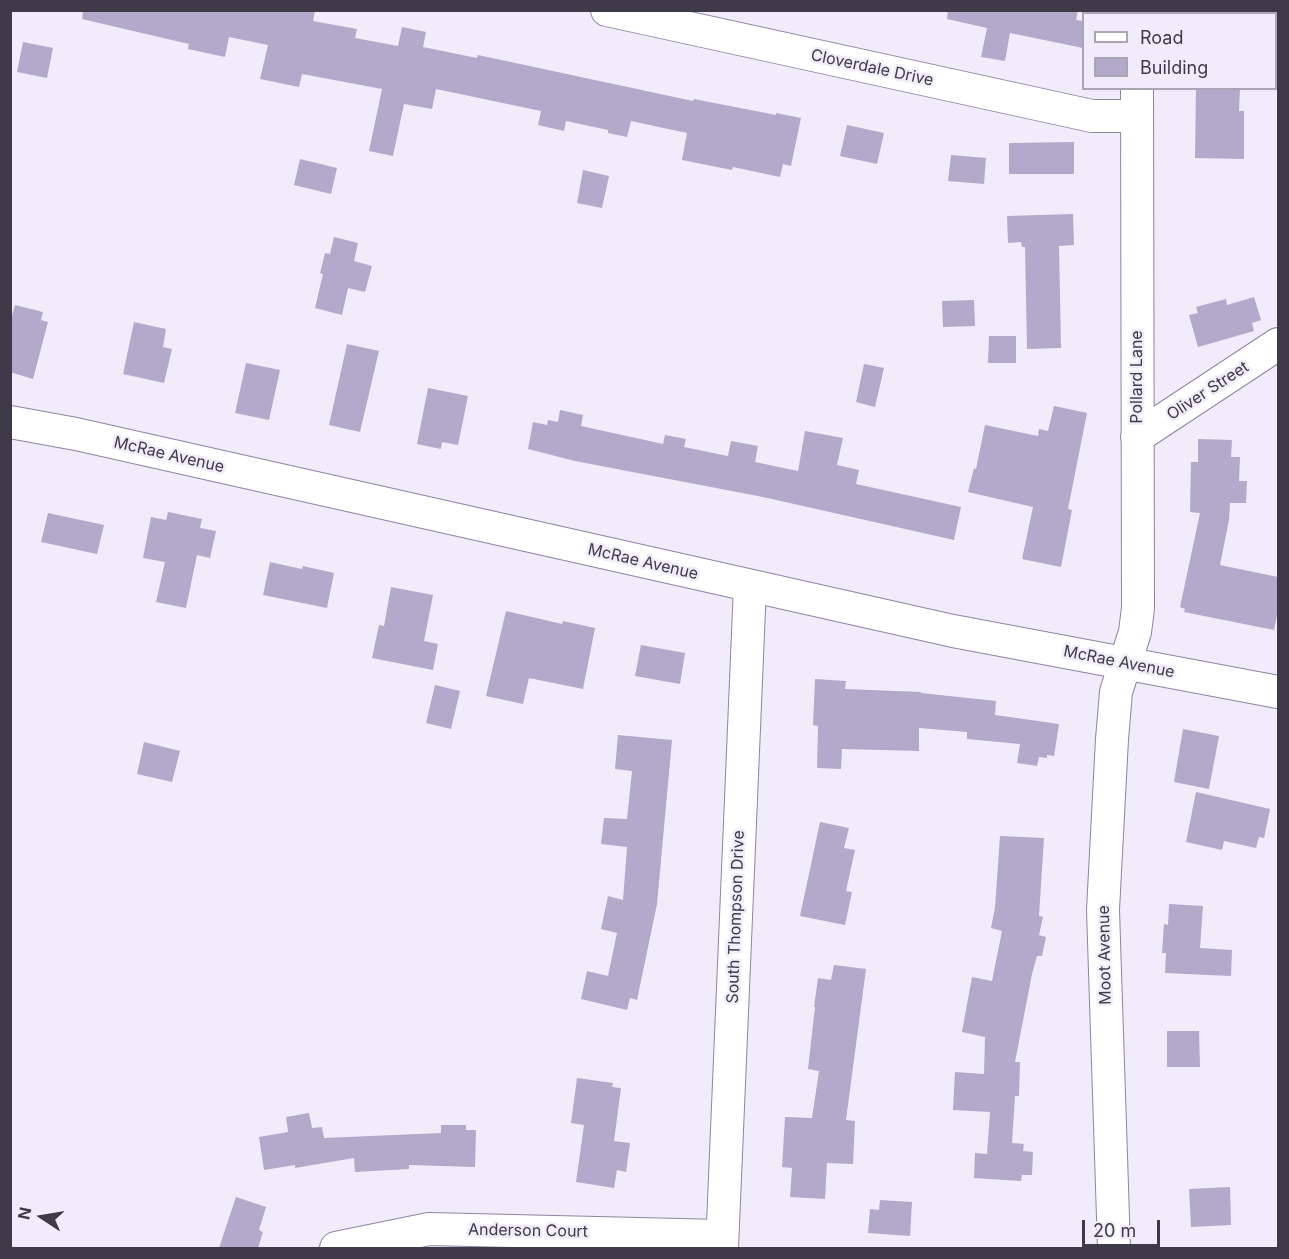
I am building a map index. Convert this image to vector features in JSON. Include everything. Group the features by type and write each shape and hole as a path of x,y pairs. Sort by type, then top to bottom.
{"street":[{"name":"Cloverdale Drive","path":"607,10 1092,116 1137,102"},
{"name":"Pollard Lane","path":"1125,663 1135,632 1138,609 1137,102"},
{"name":"Oliver Street","path":"1137,437 1278,345"},
{"name":"McRae Avenue","path":"10,422 76,434 953,631 1278,693"},
{"name":"South Thompson Drive","path":"722,1242 750,586"},
{"name":"Moot Avenue","path":"1114,1248 1103,910 1116,692 1125,663"},
{"name":"Anderson Court","path":"336,1248 429,1229 722,1242"}],"building":[{"path":"83,10 315,10 313,21 357,29 355,38 398,46 402,27 426,32 423,47 477,58 478,55 693,101 694,99 801,118 791,166 783,164 780,177 733,167 732,170 682,160 687,133 631,121 627,137 608,133 608,130 566,121 564,131 538,125 541,111 436,89 432,109 404,104 393,156 369,151 382,89 302,74 299,87 260,79 268,45 229,37 225,57 188,49 189,44 82,19"},
{"path":"948,10 1078,10 1076,20 1082,21 1082,48 1010,33 1005,61 981,57 987,28 947,19"},
{"path":"23,42 53,48 47,78 17,72"},
{"path":"1196,90 1240,90 1239,111 1244,111 1244,159 1195,158"},
{"path":"847,125 884,133 877,164 840,156"},
{"path":"1074,142 1074,174 1009,174 1009,143"},
{"path":"951,155 986,158 984,184 948,181"},
{"path":"300,159 337,168 331,194 294,185"},
{"path":"583,170 609,176 602,208 577,203"},
{"path":"1073,214 1074,245 1059,246 1061,348 1027,349 1025,247 1022,247 1021,242 1008,243 1007,216"},
{"path":"334,237 358,243 354,261 372,266 365,292 348,288 342,315 315,308 325,253 330,254"},
{"path":"1254,297 1261,320 1252,323 1254,331 1198,347 1189,315 1198,313 1196,307 1226,299 1227,305"},
{"path":"974,300 975,326 943,327 942,301"},
{"path":"15,305 43,312 41,320 48,322 33,379 10,372 10,323"},
{"path":"134,322 166,329 163,347 172,349 164,383 123,374"},
{"path":"989,336 1016,336 1016,363 988,363"},
{"path":"347,344 379,351 360,432 329,425"},
{"path":"246,363 280,370 269,420 235,413"},
{"path":"864,364 884,368 875,407 856,402"},
{"path":"428,388 468,396 458,445 442,442 441,449 417,444"},
{"path":"1054,406 1087,413 1068,509 1072,510 1061,567 1022,559 1033,507 968,492 974,468 976,469 985,425 1038,436 1039,429 1048,431"},
{"path":"560,410 583,415 581,426 663,444 665,435 686,439 684,447 728,456 731,441 758,446 755,462 798,471 805,431 843,438 837,465 859,470 856,484 961,507 954,540 763,497 575,461 528,449 533,422 547,425 548,420 558,422"},
{"path":"1198,439 1232,440 1231,457 1240,457 1239,481 1247,481 1246,503 1230,503 1220,565 1278,577 1278,610 1274,630 1184,612 1185,609 1180,607 1200,513 1190,512 1191,462 1198,462"},
{"path":"168,512 202,519 200,528 216,531 210,558 197,555 186,608 156,602 165,562 143,558 151,517 166,520"},
{"path":"48,513 104,525 97,554 41,542"},
{"path":"270,562 334,573 327,608 263,595"},
{"path":"391,587 433,595 424,641 438,644 433,670 372,658 379,625 384,626"},
{"path":"506,611 562,624 563,621 595,628 583,689 529,678 523,704 486,696"},
{"path":"641,645 685,653 680,684 635,676"},
{"path":"815,679 846,681 845,689 921,692 996,701 995,715 1059,724 1054,756 1039,757 1037,766 1017,763 1020,744 967,739 967,732 919,728 919,751 842,749 841,769 817,768 818,726 813,725"},
{"path":"435,685 460,691 451,729 426,723"},
{"path":"1183,729 1219,736 1209,789 1174,782"},
{"path":"618,735 672,740 657,904 637,1000 630,998 627,1010 581,999 587,971 608,976 617,933 601,929 608,896 623,900 627,847 601,844 604,818 627,819 632,771 615,769"},
{"path":"144,742 180,751 172,782 137,774"},
{"path":"1196,792 1270,809 1264,838 1259,837 1256,848 1224,841 1222,850 1186,842"},
{"path":"820,822 849,828 844,848 855,850 846,891 852,892 845,925 800,916"},
{"path":"1000,836 1044,838 1039,916 1043,917 1039,935 1046,937 1042,956 1037,956 1032,974 1015,1062 1020,1062 1019,1096 1015,1096 1012,1143 1024,1144 1023,1151 1033,1152 1032,1175 1022,1175 1021,1181 974,1178 975,1153 987,1154 990,1112 953,1110 955,1072 984,1074 985,1037 962,1032 972,977 992,981 1002,931 991,928 995,908"},
{"path":"1169,904 1203,906 1200,948 1232,950 1231,976 1165,973 1166,953 1162,953 1164,924 1168,925"},
{"path":"834,965 866,969 846,1120 855,1121 853,1164 827,1163 825,1199 790,1197 792,1168 782,1167 785,1117 812,1118 819,1071 808,1069 818,978 831,980"},
{"path":"1167,1031 1199,1031 1200,1067 1167,1067"},
{"path":"577,1078 613,1083 612,1087 621,1088 614,1141 630,1143 626,1172 617,1170 614,1188 576,1182 584,1125 571,1123"},
{"path":"309,1113 312,1128 322,1127 324,1138 441,1133 441,1125 466,1125 466,1130 476,1130 475,1167 409,1165 409,1169 355,1172 354,1158 295,1168 295,1165 264,1170 259,1137 288,1132 286,1117"},
{"path":"1230,1187 1231,1225 1191,1227 1189,1189"},
{"path":"236,1197 266,1207 259,1230 263,1232 258,1248 219,1248"},
{"path":"880,1200 912,1202 910,1236 868,1233 870,1209 879,1210"}]}
